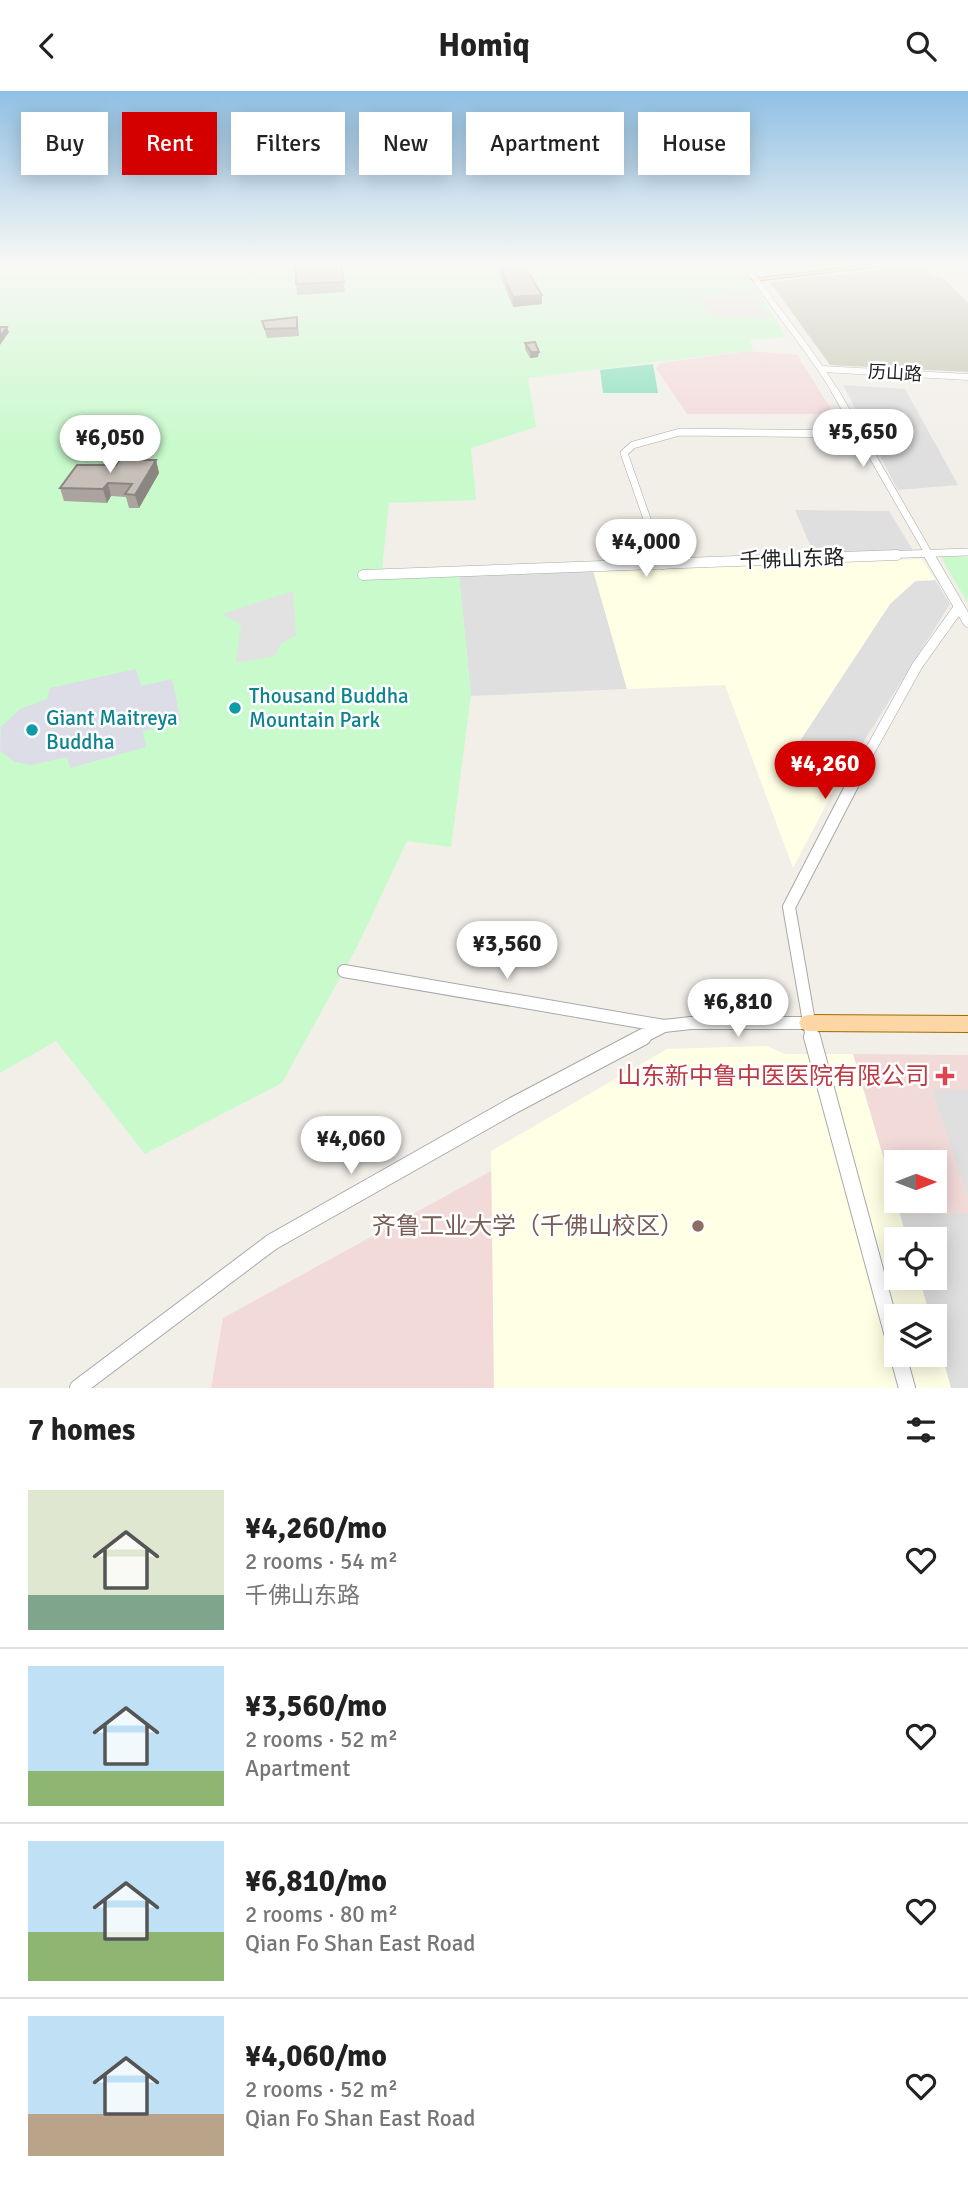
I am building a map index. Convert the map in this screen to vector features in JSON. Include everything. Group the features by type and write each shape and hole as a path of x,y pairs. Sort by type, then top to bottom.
{"main road":[{"path":"808,1023 968,1024"}],"street":[{"path":"789,326 822,369 968,622"},
{"name":"历山路","path":"822,369 968,377"},
{"path":"663,564 624,453 633,445 680,432 859,434"},
{"name":"千佛山东路","path":"363,575 968,552"},
{"path":"884,1304 808,1023 789,907 826,832 917,666 959,607"},
{"path":"344,971 664,1025 808,1023"},
{"path":"78,1388 272,1242 514,1105 664,1025"},
{"path":"901,1367 907,1388"}],"shaded area":[{"path":"801,326 968,326 968,372 830,365"},
{"path":"749,351 797,355 834,414 687,414 656,368 661,363"},
{"path":"843,385 905,389 958,485 898,490"},
{"path":"795,510 889,511 914,552 814,554"},
{"path":"922,559 935,580 915,581 890,604 792,753 803,784 837,784 793,868 725,685 627,689 593,570"},
{"path":"593,570 627,689 471,696 459,576"},
{"path":"935,580 950,604 837,784 802,784 792,753 890,604 916,581"},
{"path":"293,591 296,635 281,644 275,656 236,663 241,624 222,614"},
{"path":"136,669 141,686 172,679 181,721 143,731 146,747 70,768 67,757 31,765 15,762 0,751 1,727 20,709 47,699 50,688"},
{"name":"齐鲁工业大学（千佛山校区）","path":"767,1046 785,1054 853,1054 884,1160 884,1213 899,1213 903,1227 884,1227 884,1290 922,1290 927,1304 884,1304 884,1367 945,1367 951,1388 494,1388 491,1151 667,1049"},
{"path":"853,1054 968,1055 968,1090 931,1090 968,1198 968,1213 900,1214 947,1213 947,1150 884,1150 884,1159"},
{"path":"931,1090 968,1090 968,1198"},
{"path":"493,1170 494,1388 211,1388 223,1318"},
{"path":"968,1213 968,1388 951,1388 945,1367 947,1304 927,1304 922,1290 947,1290 947,1227 904,1227 900,1214"}],"green space":[{"name":"Thousand Buddha Mountain Park","path":"0,326 779,326 786,337 750,340 753,350 528,378 536,427 471,448 476,500 389,503 381,579 459,576 471,696 451,847 407,841 357,947 282,1083 145,1154 56,1041 0,1073"},
{"path":"653,364 658,393 603,393 600,370"},
{"path":"941,557 968,557 968,601 967,602"}],"building":[{"path":"264,326 297,326 297,328 265,329"},
{"path":"0,327 7,327 0,337"},
{"path":"535,342 539,352 531,352 525,343"},
{"path":"120,460 156,460 135,495 125,494 132,484 108,483 103,489 60,488 77,465 116,465"}],"place":[{"name":"Thousand Buddha Mountain Park","path":"235,708"},
{"name":"Giant Maitreya Buddha","path":"32,730"},
{"name":"山东新中鲁中医医院有限公司","path":"945,1076"},
{"name":"齐鲁工业大学（千佛山校区）","path":"698,1226"}]}
